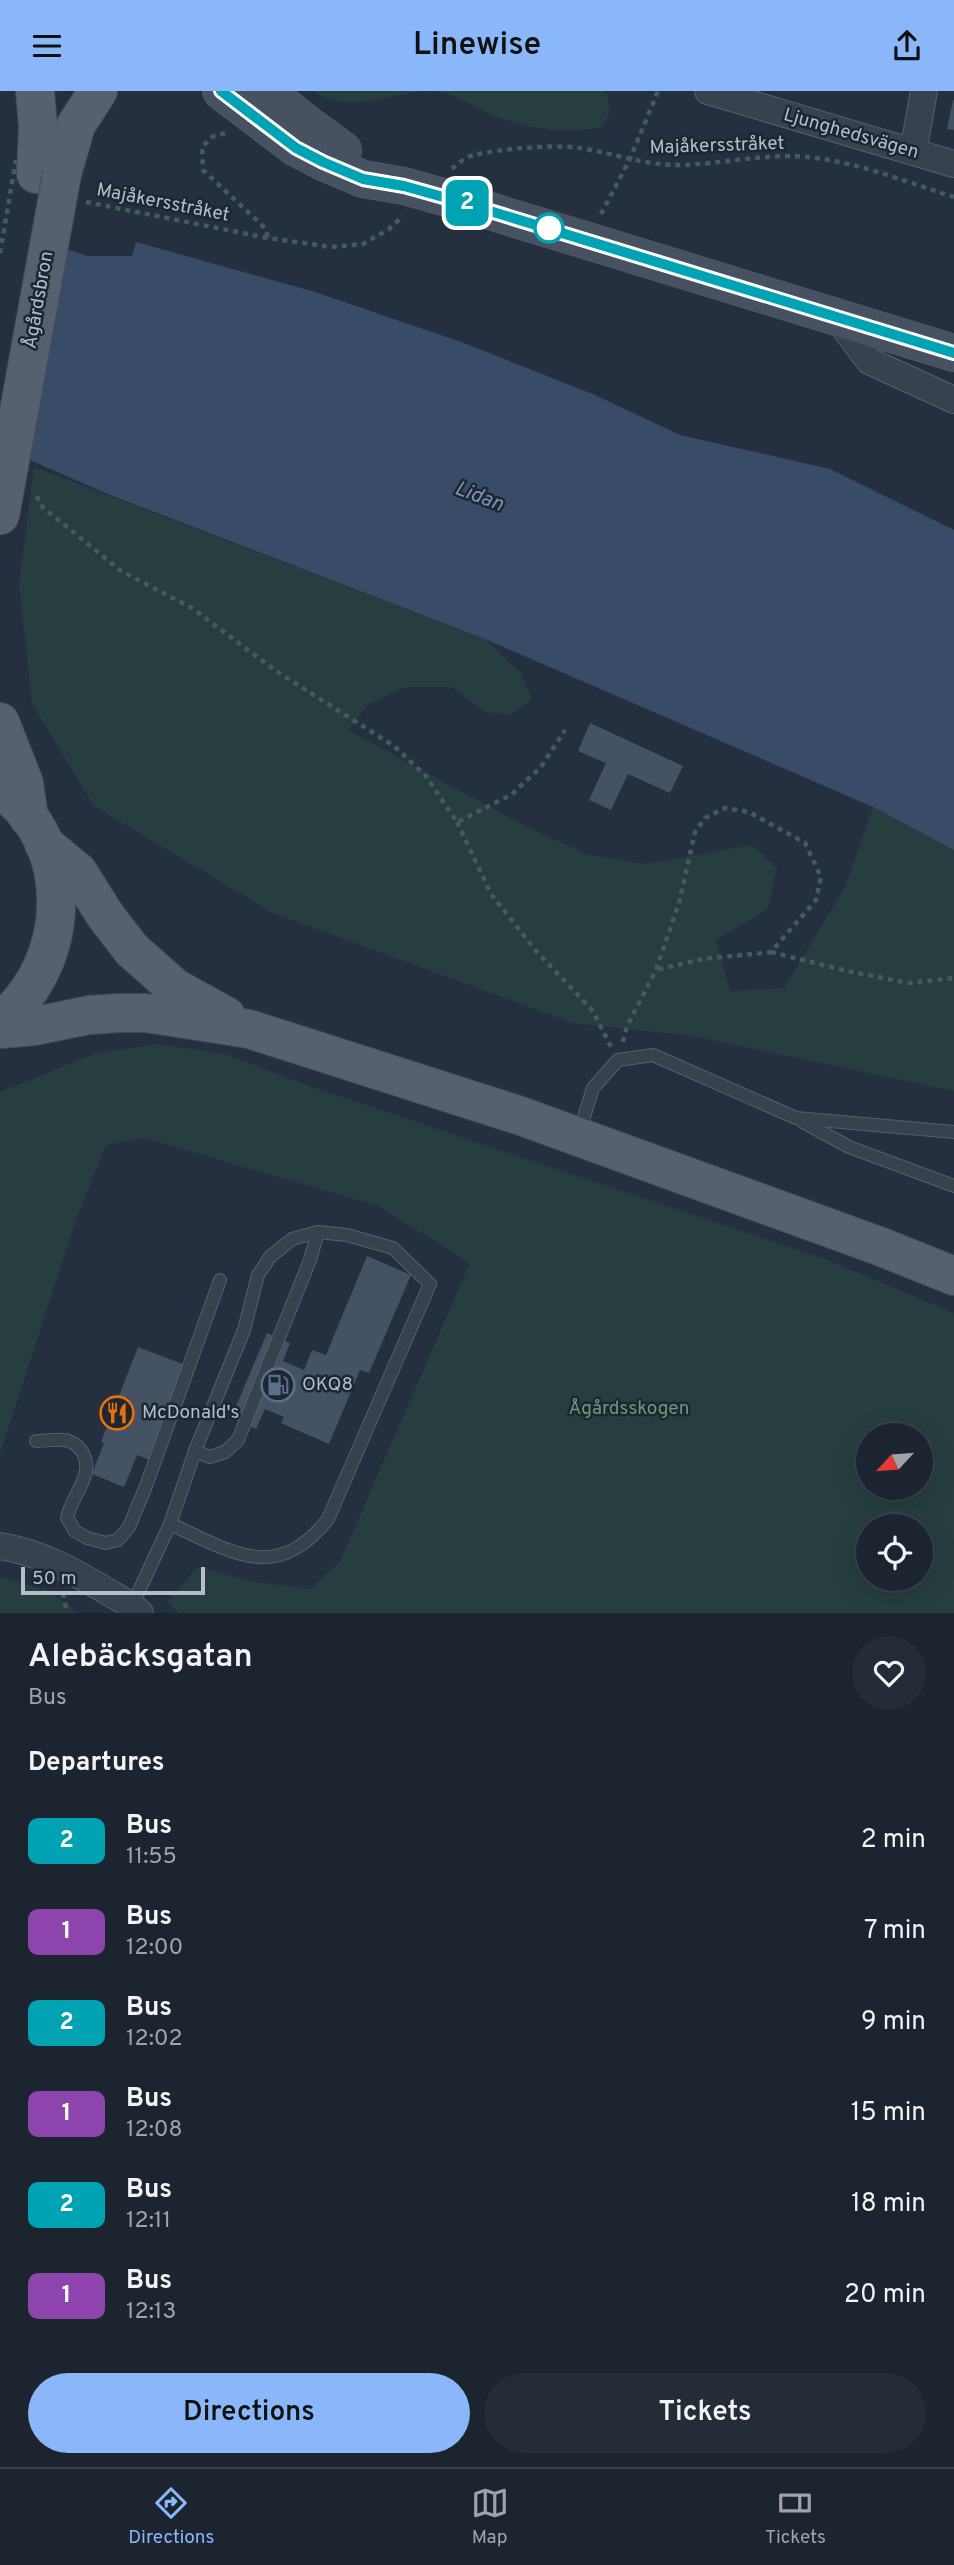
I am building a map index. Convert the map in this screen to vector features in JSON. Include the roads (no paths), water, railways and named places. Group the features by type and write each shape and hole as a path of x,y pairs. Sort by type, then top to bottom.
{"main road":[{"name":"Ågårdsbron","path":"0,516 49,177 38,127 34,91"},
{"name":"Ågårdsbron","path":"0,368 49,177 76,125 98,91"},
{"path":"0,722 24,783 37,831 53,869 57,895 56,922 51,947 41,972 27,994 0,1021"},
{"path":"0,789 37,831 78,871 105,915 132,950 175,988 249,1029"},
{"path":"0,1029 119,1013 146,1013 249,1029 518,1115 879,1245 954,1276"}],"street":[{"path":"221,91 296,148 405,200 586,240 954,353"},
{"path":"266,91 405,200"},
{"name":"Ljunghedsvägen","path":"708,91 954,165"},
{"path":"913,152 924,91"},
{"path":"837,318 869,361 954,400"},
{"path":"0,1546 16,1548 57,1564 136,1609"}],"lane":[{"path":"579,1137 593,1088 618,1060 653,1055 796,1118 849,1147 954,1186"},
{"path":"796,1118 954,1132"},
{"path":"195,1451 211,1457 225,1452 238,1440 310,1260 318,1232"},
{"path":"136,1609 244,1329 257,1275 270,1257 292,1239 318,1232 347,1235 393,1248 430,1284 328,1519 317,1532 286,1553 269,1558 252,1558 170,1524"},
{"path":"36,1441 68,1441 80,1449 87,1460 85,1476 71,1502 67,1518 75,1531 87,1538 106,1543 118,1540 129,1527 146,1486 220,1280"}],"water":[{"name":"Lidan","path":"0,226 87,256 132,256 136,242 315,292 464,343 595,395 680,435 830,469 954,530 954,850 873,807 485,639 110,495 0,447"}],"place":[{"name":"OKQ8","path":"278,1385"},
{"name":"McDonald's","path":"117,1413"}],"park label":[{"name":"Ågårdsskogen","path":"629,1409"}]}
